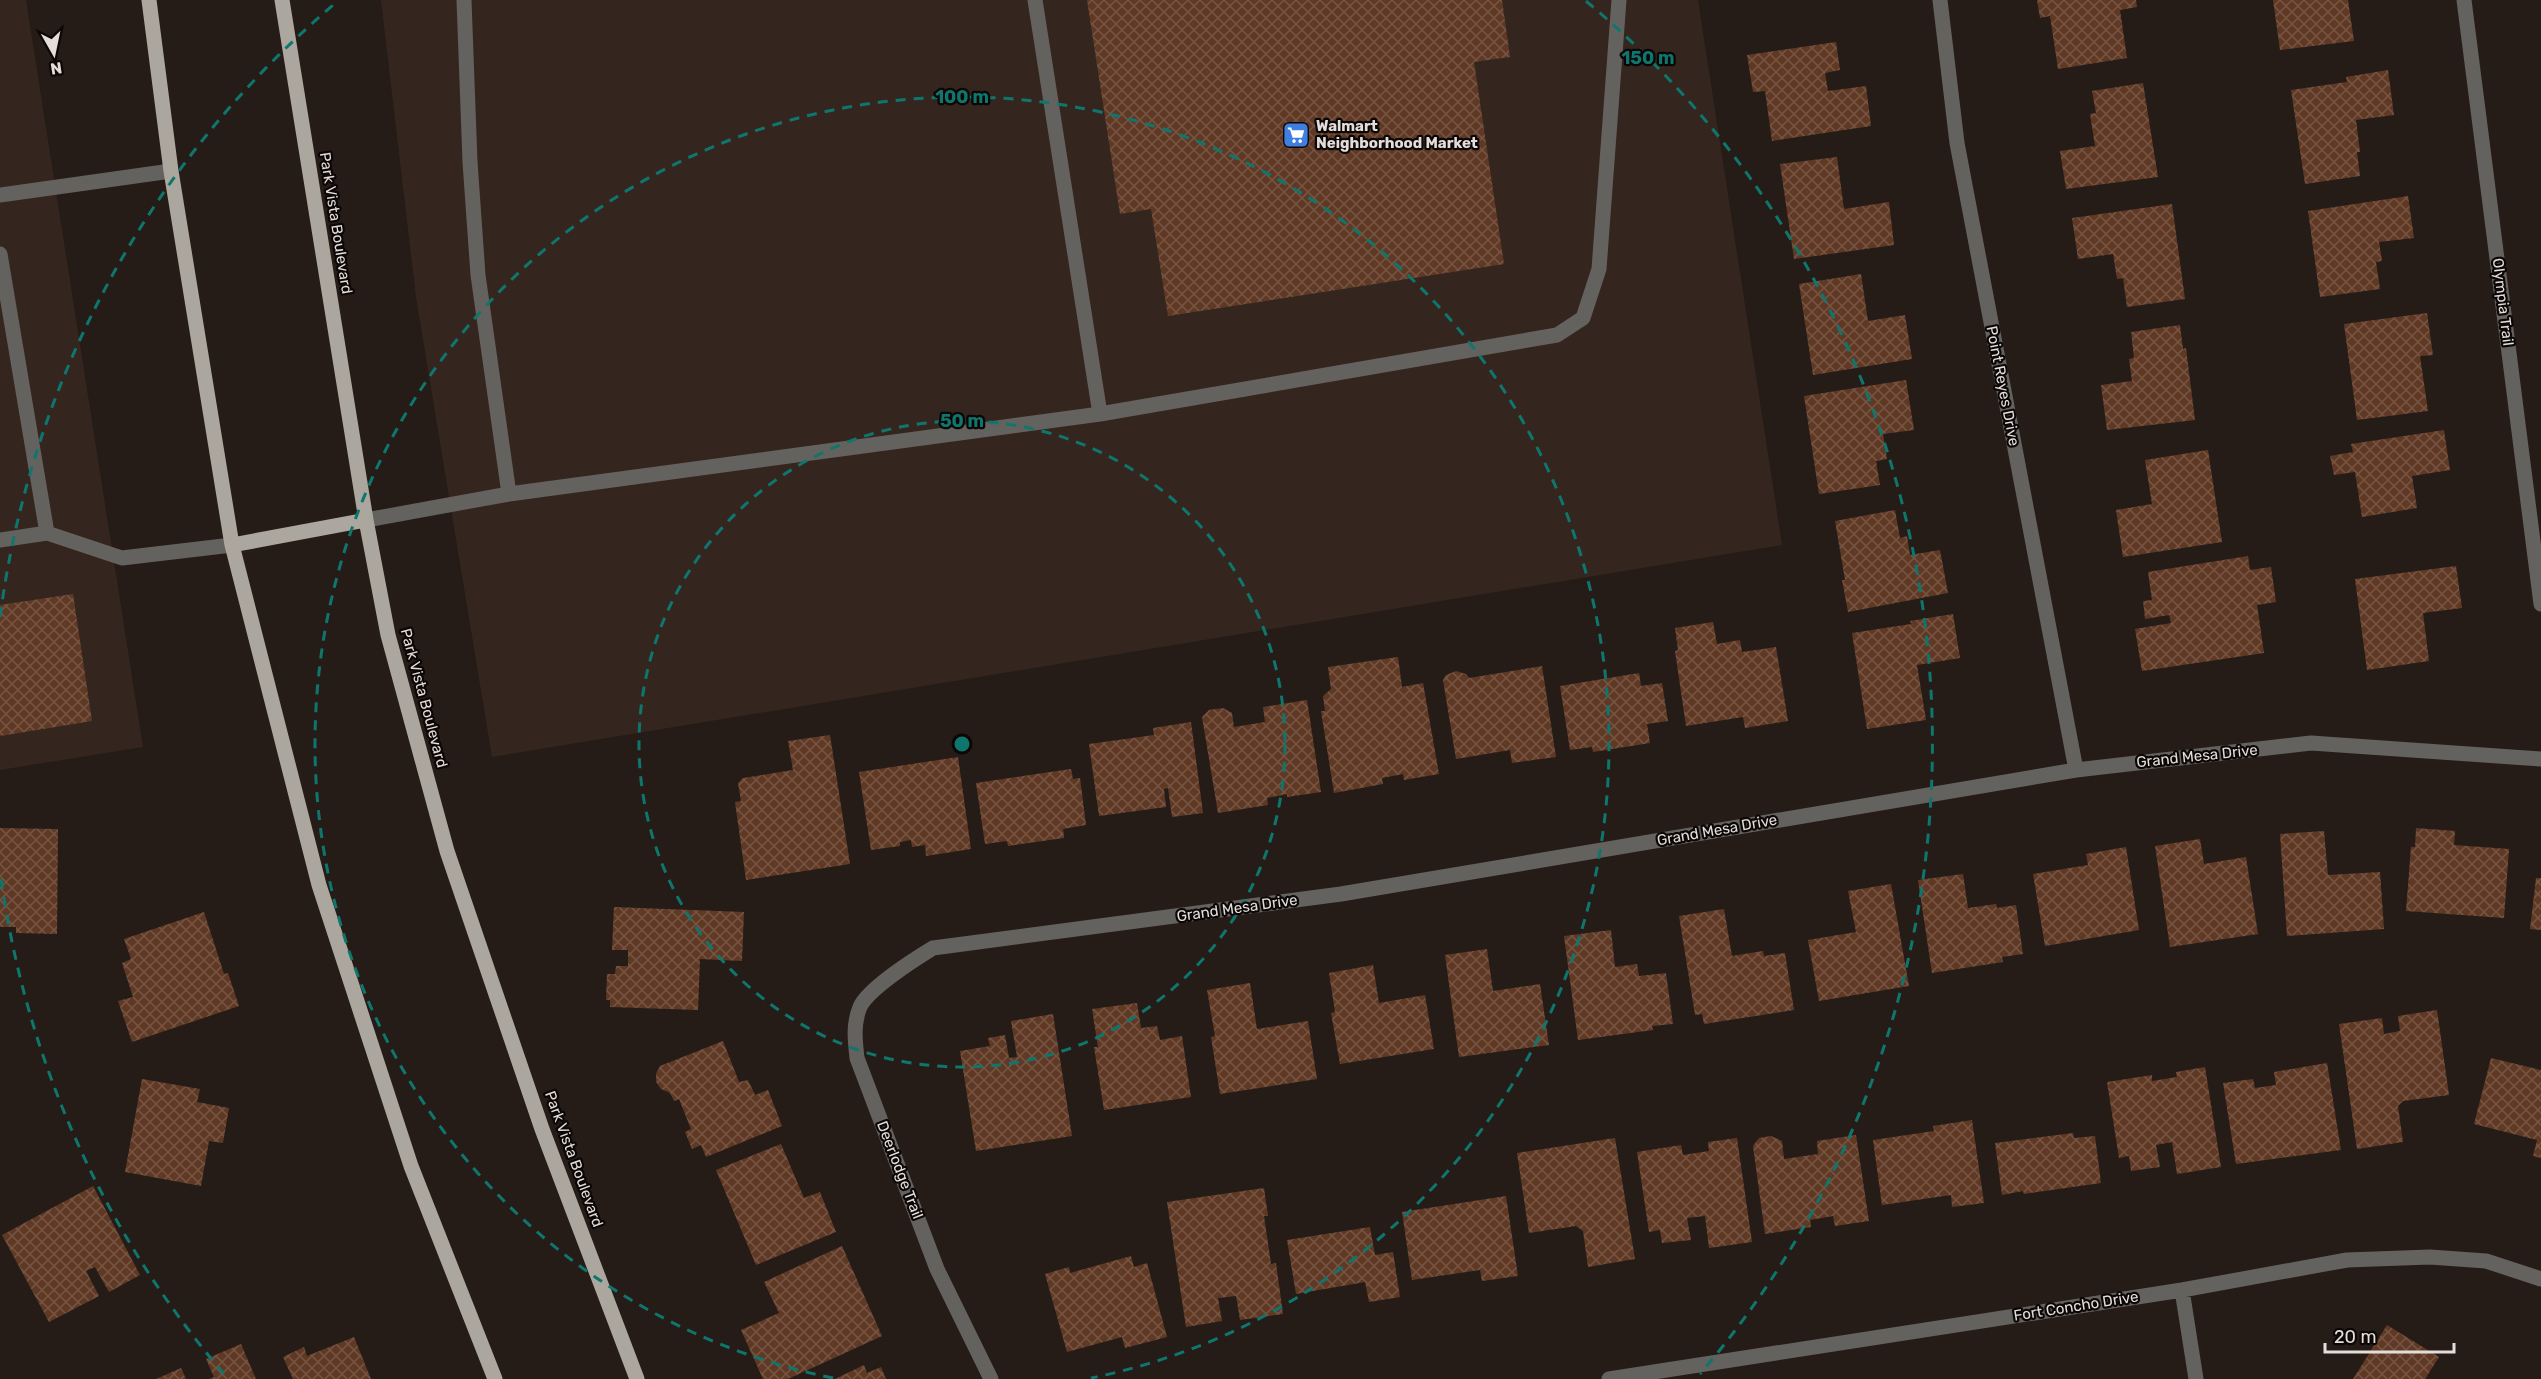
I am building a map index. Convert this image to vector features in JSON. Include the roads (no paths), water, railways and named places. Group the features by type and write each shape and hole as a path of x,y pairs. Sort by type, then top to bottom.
{"main road":[{"path":"149,0 171,171 232,544 319,885 411,1166 495,1379"},
{"name":"Park Vista Boulevard","path":"282,0 366,520 388,635 447,851 543,1129 637,1379"},
{"path":"232,544 366,520"}],"street":[{"path":"464,0 470,162 478,275 509,494"},
{"path":"1035,0 1100,414"},
{"path":"366,520 509,494 1100,414 1557,335 1583,318 1599,269 1619,0"},
{"name":"Point Reyes Drive","path":"1940,0 1957,143 2076,770"},
{"name":"Olympia Trail","path":"2464,0 2541,604"},
{"path":"0,195 171,171"},
{"path":"0,254 47,533"},
{"path":"0,540 47,533 122,558 232,544"},
{"name":"Grand Mesa Drive","path":"900,968 933,948 1341,894 2076,770 2311,743 2541,759"},
{"name":"Deerlodge Trail","path":"900,968 861,1005 853,1033 857,1058 937,1269 991,1379"},
{"name":"Fort Concho Drive","path":"1609,1379 2182,1290 2347,1260 2430,1257 2486,1261 2541,1279"},
{"path":"2182,1290 2196,1379"}],"place":[{"name":"Walmart Neighborhood Market","path":"1296,135"}]}
